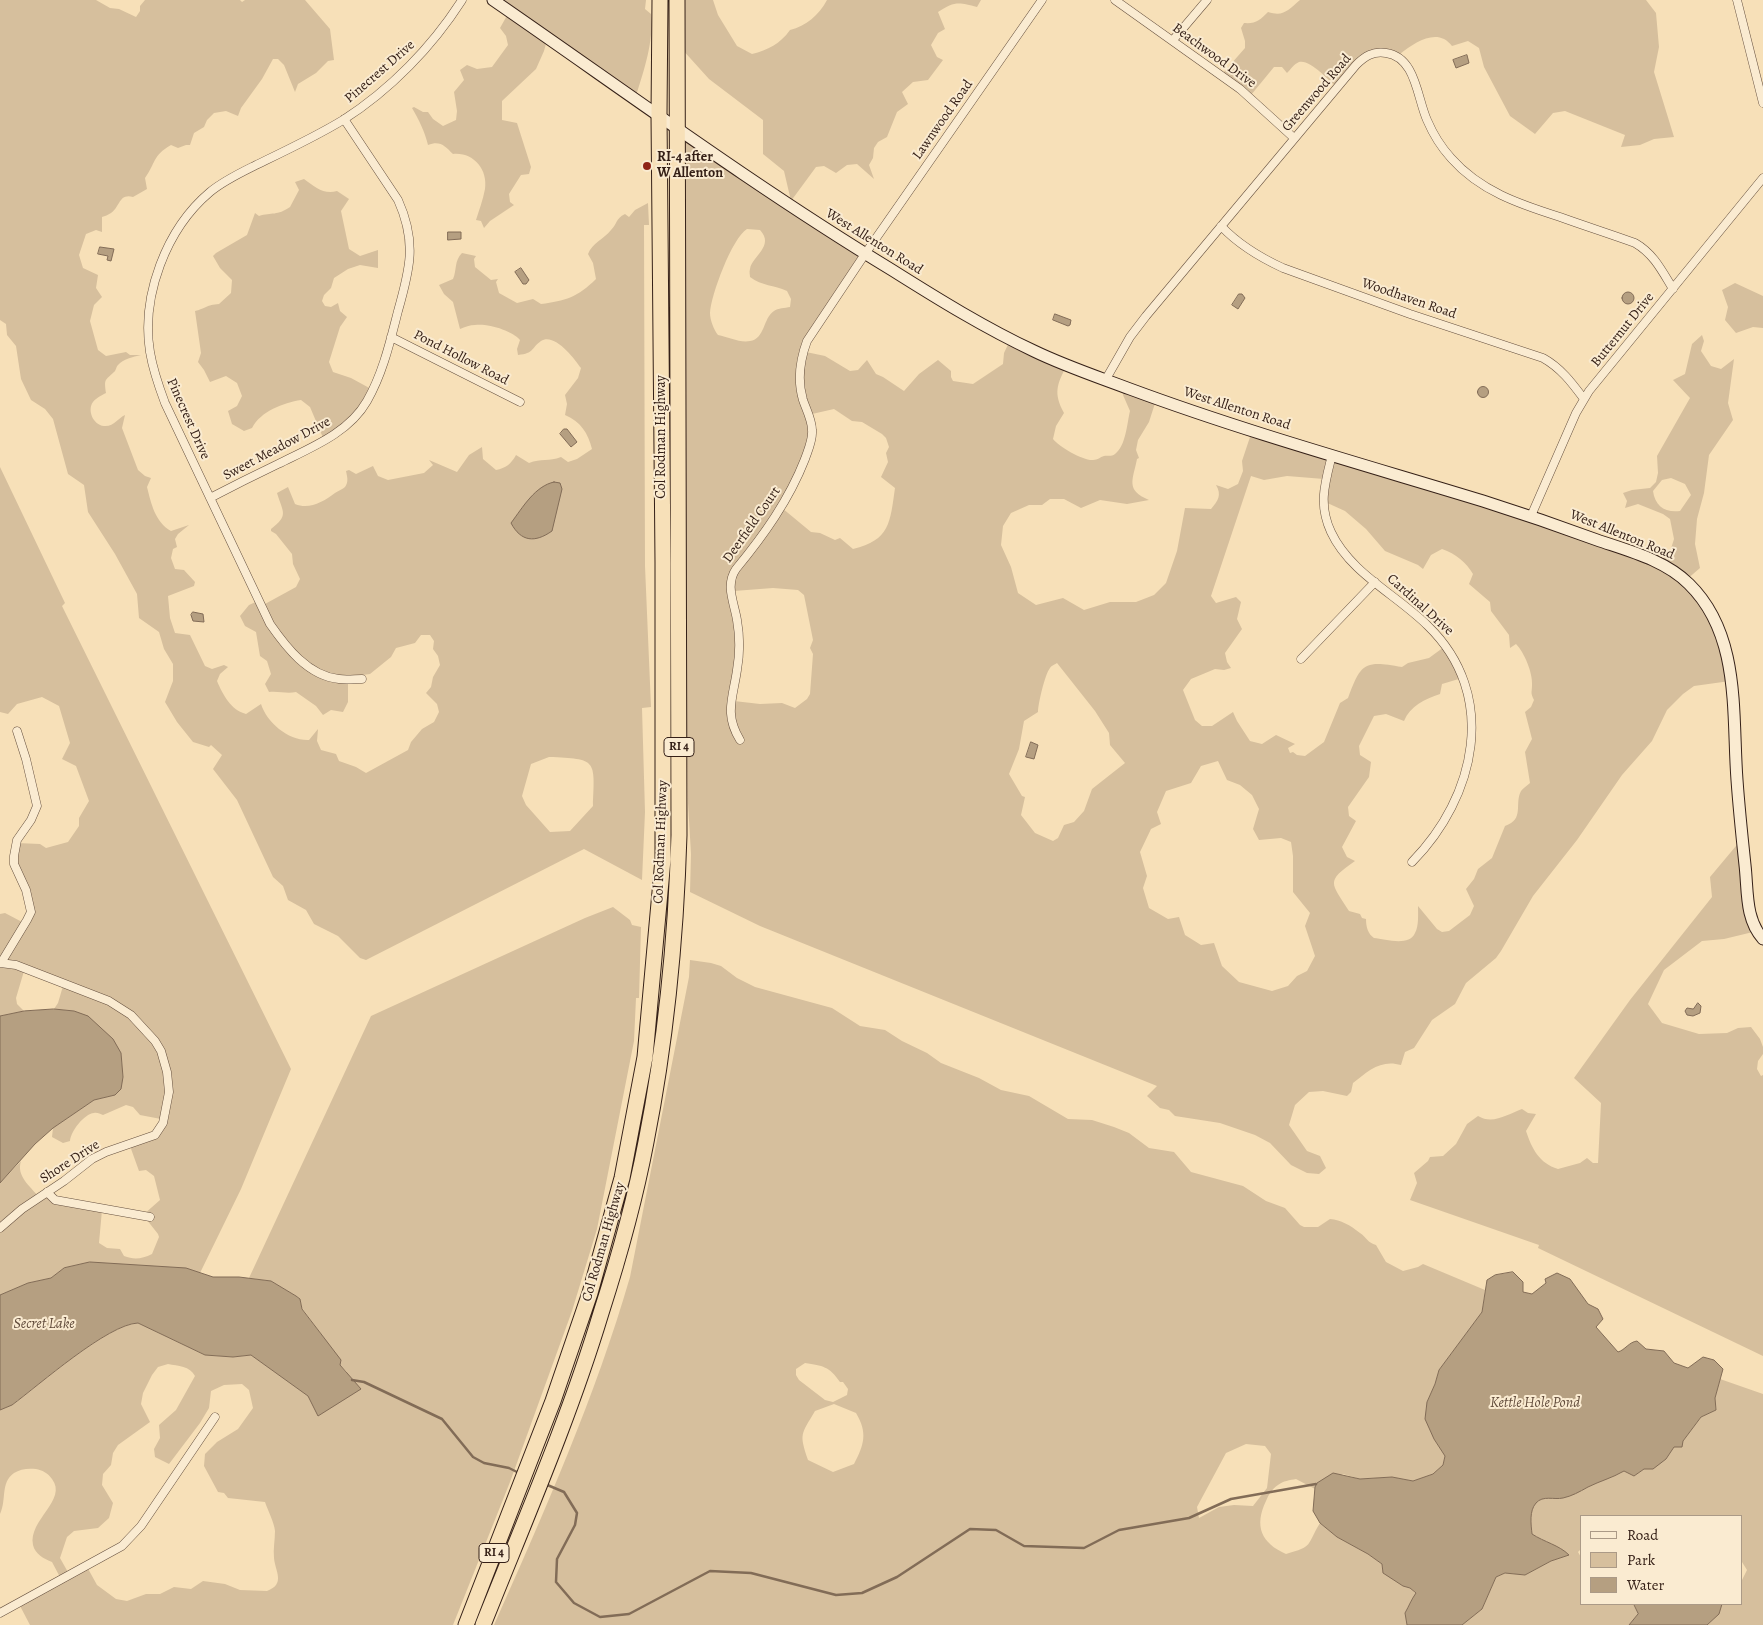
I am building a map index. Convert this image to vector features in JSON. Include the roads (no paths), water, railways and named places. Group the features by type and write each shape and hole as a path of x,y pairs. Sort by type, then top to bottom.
{"highway":[{"name":"Col Rodman Highway","path":"466,1625 525,1475 590,1293 622,1178 645,1057 663,859 660,0"},
{"name":"Col Rodman Highway","path":"483,1625 584,1367 601,1314 628,1220 646,1142 661,1054 678,876 679,835 677,0"}],"street":[{"name":"Pinecrest Drive","path":"362,679 337,679 309,667 287,647 270,624 165,403 153,369 148,332 149,314 157,277 177,232 186,217 210,192 239,174 344,119 397,77 422,52 446,24 462,0"},
{"name":"West Allenton Road","path":"493,0 819,226 949,305 1034,352 1172,404 1531,516 1658,562 1686,580 1700,595 1711,612 1722,635 1729,663 1737,783 1748,898 1751,918 1756,930 1763,939"},
{"name":"Lawnwood Road","path":"865,254 1042,0"},
{"name":"Beachwood Drive","path":"1115,0 1240,89 1294,138"},
{"path":"1173,40 1207,0"},
{"path":"1738,0 1763,103"},
{"name":"Greenwood Road","path":"1106,379 1130,337 1146,316 1294,138 1364,57 1372,53 1393,54 1399,57 1411,72 1432,131 1450,157 1476,181 1493,192 1529,208 1640,246 1655,259 1673,289"},
{"name":"Sweet Meadow Drive","path":"210,498 318,444 349,422 367,402 384,365 409,266 408,226 404,213 391,188 344,119"},
{"name":"Butternut Drive","path":"1531,516 1576,413 1584,399 1763,179"},
{"name":"Woodhaven Road","path":"1220,226 1245,248 1283,268 1410,314 1543,358 1555,364 1569,378 1584,399"},
{"name":"Deerfield Court","path":"740,740 733,729 730,711 740,648 730,581 736,568 780,511 796,480 812,436 812,428 800,388 802,353 813,329 865,254"},
{"name":"Pond Hollow Road","path":"391,337 520,402"},
{"name":"Cardinal Drive","path":"1332,455 1323,498 1326,521 1336,542 1362,572 1416,615 1444,642 1464,679 1471,710 1472,726 1468,762 1457,798 1426,848 1412,862"},
{"path":"1301,659 1375,582"},
{"path":"0,963 31,912 26,890 14,864 14,856 17,840 31,820 37,806 17,731"},
{"name":"Shore Drive","path":"0,963 16,965 38,973 120,1007 140,1023 155,1041 165,1062 169,1092 163,1123 155,1135 92,1158 64,1181 22,1209 0,1228"},
{"path":"47,1192 55,1200 150,1217"},
{"path":"0,1613 122,1546 131,1538 142,1526 215,1417"}],"water":[{"path":"1467,55 1469,63 1456,68 1453,60"},
{"path":"448,232 461,232 461,239 448,240"},
{"path":"100,247 114,249 111,261 107,260 108,256 98,254"},
{"path":"521,268 529,280 526,284 523,284 515,272"},
{"path":"1630,292 1633,293 1633,303 1626,304 1623,303 1622,296 1623,293"},
{"path":"1239,294 1242,294 1245,298 1238,309 1232,305"},
{"path":"1055,314 1071,320 1070,325 1068,326 1053,320"},
{"path":"1483,386 1489,392 1483,398 1477,392"},
{"path":"564,429 567,429 577,442 571,447 560,434"},
{"path":"560,483 562,489 552,531 534,539 529,539 519,534 511,523 535,493 547,484"},
{"path":"193,612 203,614 204,622 193,621 191,615"},
{"path":"1031,742 1038,745 1034,759 1026,757"},
{"path":"1698,1003 1701,1006 1700,1013 1693,1016 1687,1015 1685,1011 1687,1008 1693,1009"},
{"path":"54,1009 74,1011 88,1016 113,1039 121,1053 123,1077 121,1089 115,1095 94,1100 53,1128 35,1144 0,1183 0,1016 24,1011"},
{"name":"Secret Lake","path":"90,1262 186,1268 213,1277 239,1277 271,1281 300,1299 302,1309 341,1360 340,1365 361,1389 318,1416 308,1396 251,1355 233,1357 205,1355 138,1323 109,1333 74,1357 12,1405 0,1410 0,1295 28,1283 51,1278 64,1268"},
{"name":"Kettle Hole Pond","path":"1513,1272 1523,1282 1523,1292 1532,1294 1546,1283 1545,1279 1557,1273 1570,1279 1588,1304 1598,1309 1603,1319 1596,1327 1618,1352 1637,1341 1646,1349 1664,1351 1674,1363 1688,1368 1703,1357 1714,1360 1723,1369 1715,1398 1716,1410 1701,1417 1683,1441 1682,1447 1674,1447 1666,1459 1653,1469 1644,1469 1634,1476 1624,1471 1575,1494 1560,1498 1545,1498 1536,1503 1531,1514 1532,1534 1569,1555 1551,1561 1525,1575 1505,1573 1496,1577 1482,1609 1462,1625 1407,1625 1405,1613 1416,1593 1383,1573 1382,1564 1337,1537 1320,1523 1313,1511 1315,1487 1317,1483 1333,1473 1360,1479 1392,1477 1413,1481 1433,1474 1443,1465 1445,1456 1434,1439 1425,1419 1427,1402 1439,1370 1482,1312 1487,1280 1495,1275"},
{"path":"1634,1605 1722,1605 1719,1614 1707,1625 1629,1625 1638,1614"}],"waterway":[{"path":"352,1380 364,1382 442,1419 473,1457 484,1463 509,1468 519,1473"},
{"path":"545,1484 564,1492 577,1513 575,1525 557,1559 556,1582 574,1603 600,1617 629,1614 710,1571 751,1573 836,1595 862,1593 897,1577 970,1529 996,1530 1024,1546 1084,1548 1119,1530 1189,1518 1231,1499 1316,1484"}],"place":[{"name":"RI-4 after W Allenton","path":"647,166"}]}
